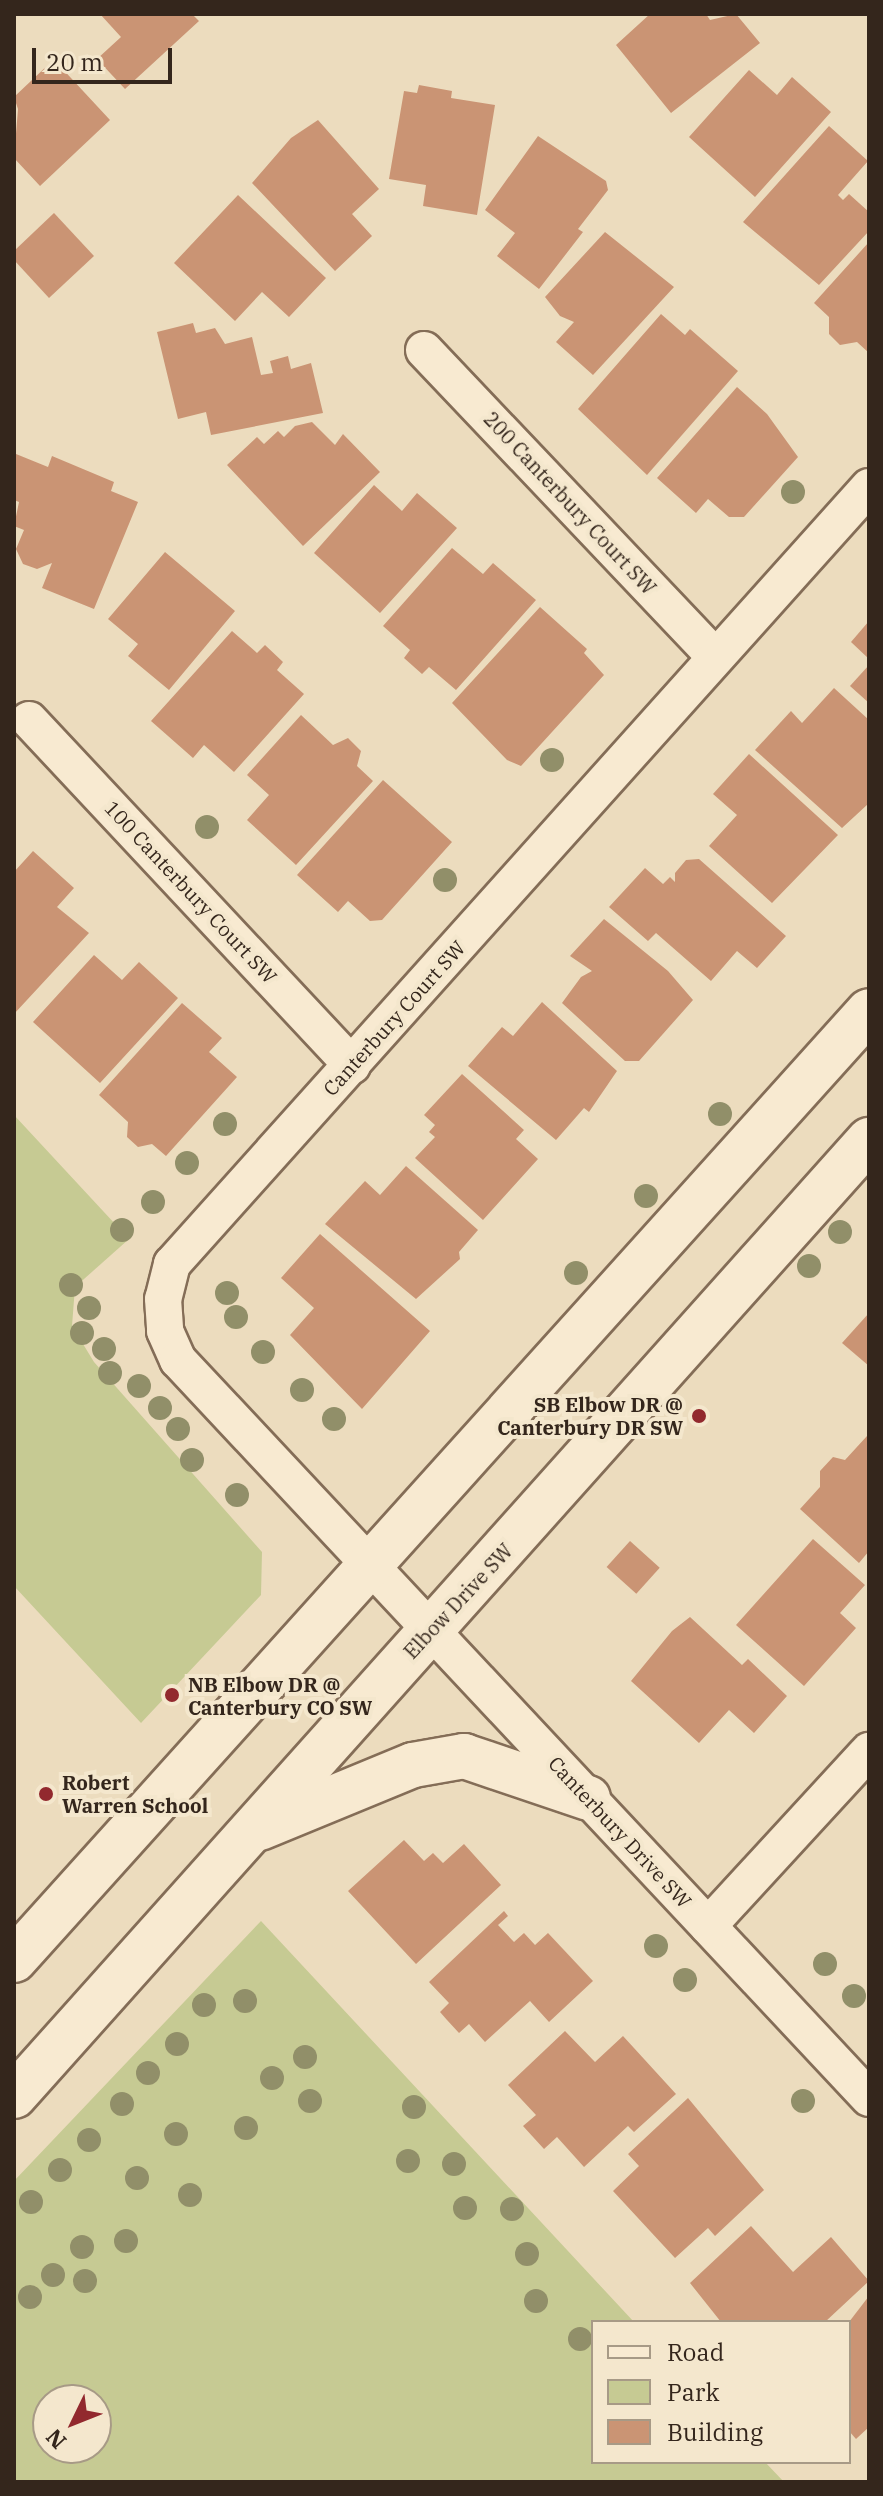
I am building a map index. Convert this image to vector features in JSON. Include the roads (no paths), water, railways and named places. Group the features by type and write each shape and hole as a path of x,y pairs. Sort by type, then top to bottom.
{"street":[{"name":"200 Canterbury Court SW","path":"424,350 715,657"},
{"name":"Canterbury Court SW","path":"372,1564 178,1360 165,1331 163,1299 172,1264 869,487"},
{"name":"100 Canterbury Court SW","path":"29,720 352,1065"},
{"path":"14,1960 869,1011"},
{"name":"Elbow Drive SW","path":"14,2096 391,1672 435,1631 869,1140"},
{"name":"Canterbury Drive SW","path":"372,1564 869,2098"},
{"path":"708,1926 869,1751"},
{"path":"250,1831 413,1765 464,1756 588,1798"}],"place":[{"name":"SB Elbow DR @ Canterbury DR SW","path":"699,1416"},
{"name":"NB Elbow DR @ Canterbury CO SW","path":"172,1695"},
{"name":"Robert Warren School","path":"46,1794"}]}
